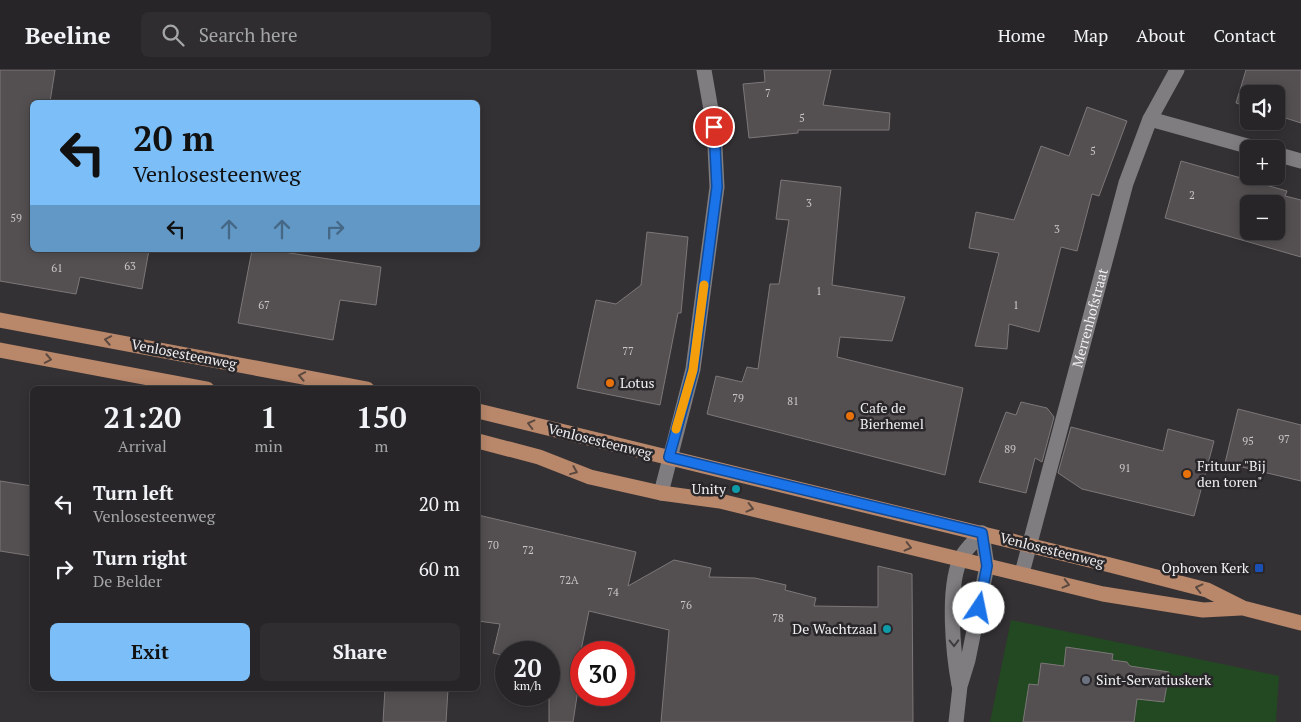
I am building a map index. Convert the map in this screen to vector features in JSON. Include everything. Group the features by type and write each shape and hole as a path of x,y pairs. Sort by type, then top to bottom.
{"main road":[{"name":"Venlosesteenweg","path":"0,320 351,386"},
{"path":"0,350 191,386"},
{"name":"Venlosesteenweg","path":"480,411 982,533 1207,590 1243,608 1301,623"},
{"name":"Venlosesteenweg","path":"480,442 539,457 590,477 661,493 720,501 1103,594 1203,610 1243,608"}],"street":[{"path":"661,493 693,370 717,187 714,127 704,70"},
{"name":"Merrenhofstraat","path":"1022,573 1126,183 1150,119 1177,70"},
{"path":"1150,119 1240,144"},
{"path":"1285,157 1301,161"},
{"path":"960,686 954,659 953,595 960,559 982,533"},
{"path":"956,722 960,686 968,660 987,566 982,533"}],"green space":[{"path":"1011,620 1279,676 1276,722 990,722"}],"building":[{"path":"0,70 55,70 50,100 30,100 30,252 149,252 142,289 80,277 76,294 0,281"},
{"path":"764,70 831,70 823,105 890,113 889,130 798,130 798,133 749,138 743,84 765,82"},
{"path":"1246,70 1301,70 1301,123 1285,118 1285,85 1241,85"},
{"path":"1240,90 1240,104 1236,103"},
{"path":"1087,107 1127,121 1099,196 1092,194 1077,251 1061,247 1039,332 1009,324 1007,349 975,346 999,253 969,248 976,212 1014,220 1041,146 1069,156"},
{"path":"1181,161 1240,178 1240,185 1266,185 1287,191 1285,196 1240,195 1240,240 1165,218"},
{"path":"781,180 841,187 832,285 905,297 892,341 840,337 837,357 963,388 945,475 707,414 716,376 742,382 747,367 758,369 770,284 779,284 789,220 776,219"},
{"path":"1285,196 1301,200 1301,257 1242,240 1285,240"},
{"path":"647,232 688,237 681,313 678,313 660,405 577,388 596,300 616,304 641,285"},
{"path":"252,252 283,252 381,267 376,305 340,300 333,340 238,323"},
{"path":"1021,402 1047,408 1054,417 1042,462 1035,458 1026,493 979,482 1006,412 1016,415"},
{"path":"1238,409 1301,425 1301,481 1225,463"},
{"path":"1071,427 1163,451 1168,429 1214,441 1194,516 1082,489 1058,473"},
{"path":"0,481 30,486 30,556 0,551"},
{"path":"480,515 636,552 628,586 674,560 711,568 709,577 755,578 786,585 785,590 816,598 814,606 878,607 878,566 912,574 913,722 661,722 669,630 589,611 583,641 570,641 570,706 575,706 573,722 549,722 549,706 560,706 560,641 496,641 500,624 480,621"},
{"name":"Sint-Servatiuskerk","path":"1066,647 1113,654 1112,660 1127,662 1130,666 1169,672 1164,702 1137,699 1134,722 1023,722 1029,684 1038,685 1041,663 1064,666"},
{"path":"385,691 448,691 446,722 383,722"}],"slow traffic":[{"path":"676,429 693,370 704,285"}],"place":[{"name":"Lotus","path":"610,383"},
{"name":"Cafe de Bierhemel","path":"850,416"},
{"name":"Frituur \"Bij den toren\"","path":"1187,474"},
{"name":"Unity","path":"736,489"},
{"name":"Ophoven Kerk","path":"1259,568"},
{"name":"De Wachtzaal","path":"887,629"},
{"name":"Sint-Servatiuskerk","path":"1086,680"}],"route":[{"path":"714,127 717,187 693,370 669,457 982,533 987,566 979,608"}]}
